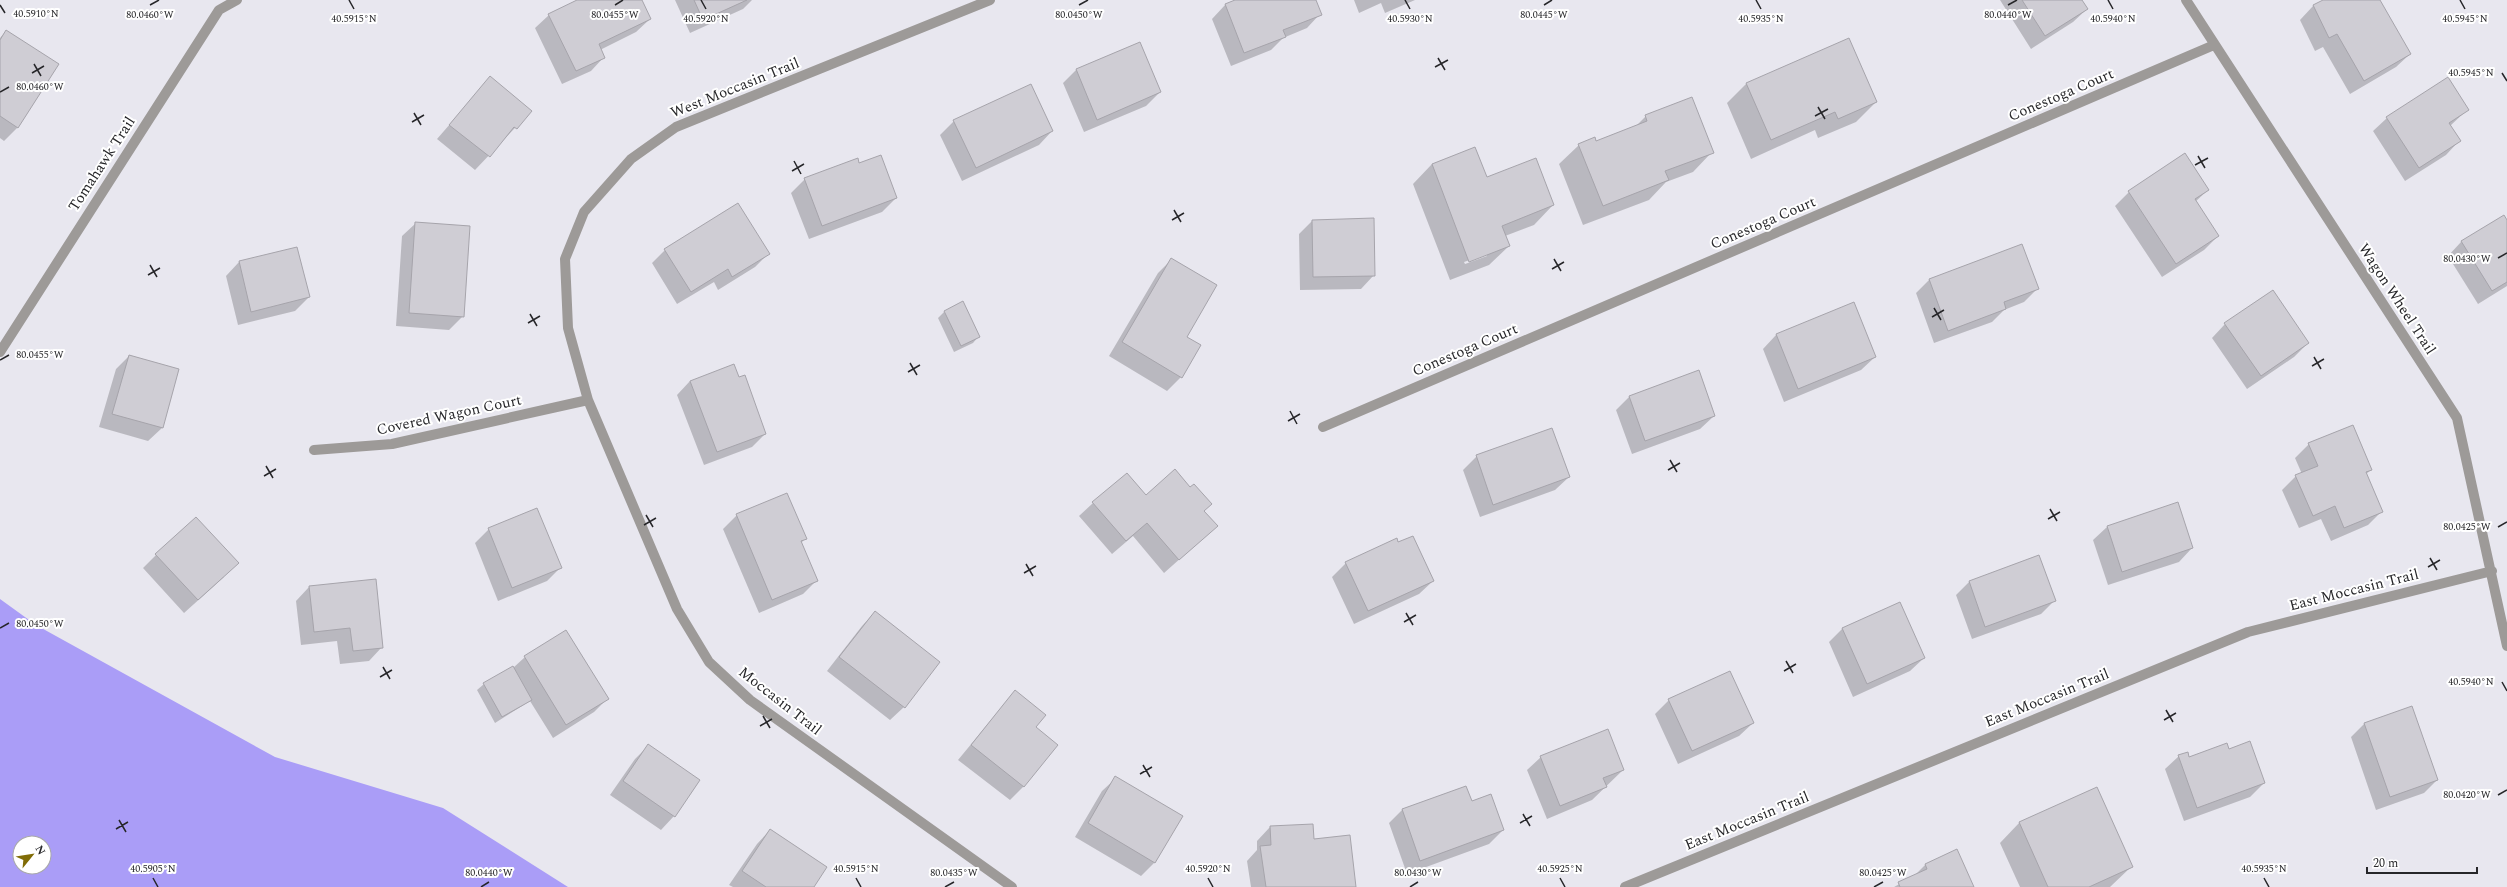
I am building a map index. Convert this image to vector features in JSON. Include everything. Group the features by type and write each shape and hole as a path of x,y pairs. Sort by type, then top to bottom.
{"street":[{"name":"Tomahawk Trail","path":"0,352 219,10 237,0"},
{"name":"West Moccasin Trail","path":"588,400 568,328 565,259 584,212 631,159 676,127 990,0"},
{"name":"Wagon Wheel Trail","path":"2186,0 2214,46 2457,418 2492,571 2507,646"},
{"name":"Conestoga Court","path":"1323,427 2214,46"},
{"name":"Covered Wagon Court","path":"314,450 392,444 588,400"},
{"name":"Moccasin Trail","path":"588,400 677,609 709,662 750,700 1012,887"},
{"name":"East Moccasin Trail","path":"1625,887 2248,632 2492,571"}],"shaded area":[{"path":"0,599 36,625 275,757 443,808 568,887 0,887"}],"building":[{"path":"577,0 642,0 651,19 599,44 605,58 576,71 548,14"},
{"path":"694,0 747,0 703,20"},
{"path":"1235,0 1316,0 1322,15 1283,30 1286,37 1244,53 1225,4"},
{"path":"2022,0 2082,0 2088,9 2045,36"},
{"path":"2323,0 2380,0 2411,54 2364,81 2337,34 2329,38 2313,5"},
{"path":"6,30 59,64 18,128 0,116 0,40"},
{"path":"1849,38 1877,102 1838,119 1835,112 1771,140 1746,83"},
{"path":"1140,42 1161,92 1097,120 1076,69"},
{"path":"490,76 532,111 517,129 514,127 490,157 449,125"},
{"path":"2448,77 2469,110 2449,123 2461,141 2419,168 2386,117"},
{"path":"1031,84 1053,131 976,168 953,120"},
{"path":"1692,97 1714,153 1665,171 1669,180 1603,206 1578,144 1595,137 1596,141 1647,121 1645,115"},
{"path":"1475,147 1487,177 1536,158 1554,205 1502,226 1510,246 1469,262 1432,164"},
{"path":"2185,153 2209,190 2195,199 2219,236 2176,264 2128,191"},
{"path":"881,155 897,198 822,226 804,178 858,158 859,163"},
{"path":"738,203 770,254 732,277 728,269 691,292 664,249"},
{"path":"2504,215 2507,220 2507,282 2492,291 2461,241"},
{"path":"1374,218 1375,276 1313,277 1312,220"},
{"path":"415,222 470,226 464,317 409,313"},
{"path":"2022,244 2039,289 2004,302 2006,309 1948,331 1929,279"},
{"path":"297,247 310,297 251,312 239,261"},
{"path":"1171,258 1217,285 1187,337 1201,345 1182,378 1122,342"},
{"path":"2273,290 2309,343 2261,376 2224,323"},
{"path":"963,301 980,337 961,346 944,311"},
{"path":"1854,302 1876,357 1798,389 1776,334"},
{"path":"129,355 179,369 163,428 112,414"},
{"path":"734,364 739,377 745,375 766,434 717,452 690,381"},
{"path":"1699,370 1715,416 1645,441 1629,396"},
{"path":"2353,425 2372,470 2366,472 2383,512 2344,528 2335,506 2313,516 2295,475 2318,466 2308,443"},
{"path":"1552,428 1570,477 1493,505 1476,455"},
{"path":"1175,469 1190,487 1194,484 1212,504 1204,511 1218,526 1179,560 1147,523 1126,541 1092,502 1127,473 1146,495"},
{"path":"787,493 807,539 801,541 818,581 772,600 736,514"},
{"path":"2178,502 2193,548 2122,572 2107,526"},
{"path":"537,508 562,568 512,588 488,528"},
{"path":"196,517 239,563 198,600 155,554"},
{"path":"1413,536 1434,581 1368,611 1345,562 1397,538 1398,542"},
{"path":"2039,555 2056,601 1985,627 1969,581"},
{"path":"376,579 383,648 353,651 350,628 314,632 309,586"},
{"path":"1900,602 1925,658 1867,684 1842,628"},
{"path":"875,611 940,662 905,708 839,657"},
{"path":"566,630 609,699 566,725 524,656"},
{"path":"513,666 532,700 502,717 483,683"},
{"path":"1730,671 1754,723 1692,751 1668,699"},
{"path":"1015,690 1046,715 1036,727 1058,745 1024,787 971,745"},
{"path":"2412,706 2438,780 2390,797 2364,723"},
{"path":"1608,729 1624,770 1603,778 1607,787 1560,806 1540,756"},
{"path":"2250,741 2265,783 2197,808 2178,755 2188,752 2189,757 2227,743 2229,749"},
{"path":"648,744 700,780 675,817 623,781"},
{"path":"1115,776 1183,816 1155,863 1088,823"},
{"path":"1466,786 1472,801 1491,794 1504,830 1420,861 1402,809"},
{"path":"2097,787 2133,867 2089,887 2048,887 2019,822"},
{"path":"1313,824 1314,839 1350,835 1356,887 1266,887 1260,846 1271,845 1270,826"},
{"path":"770,829 827,867 814,887 766,887 742,871"},
{"path":"1957,849 1974,887 1900,887 1898,882 1927,869 1925,864"}]}
